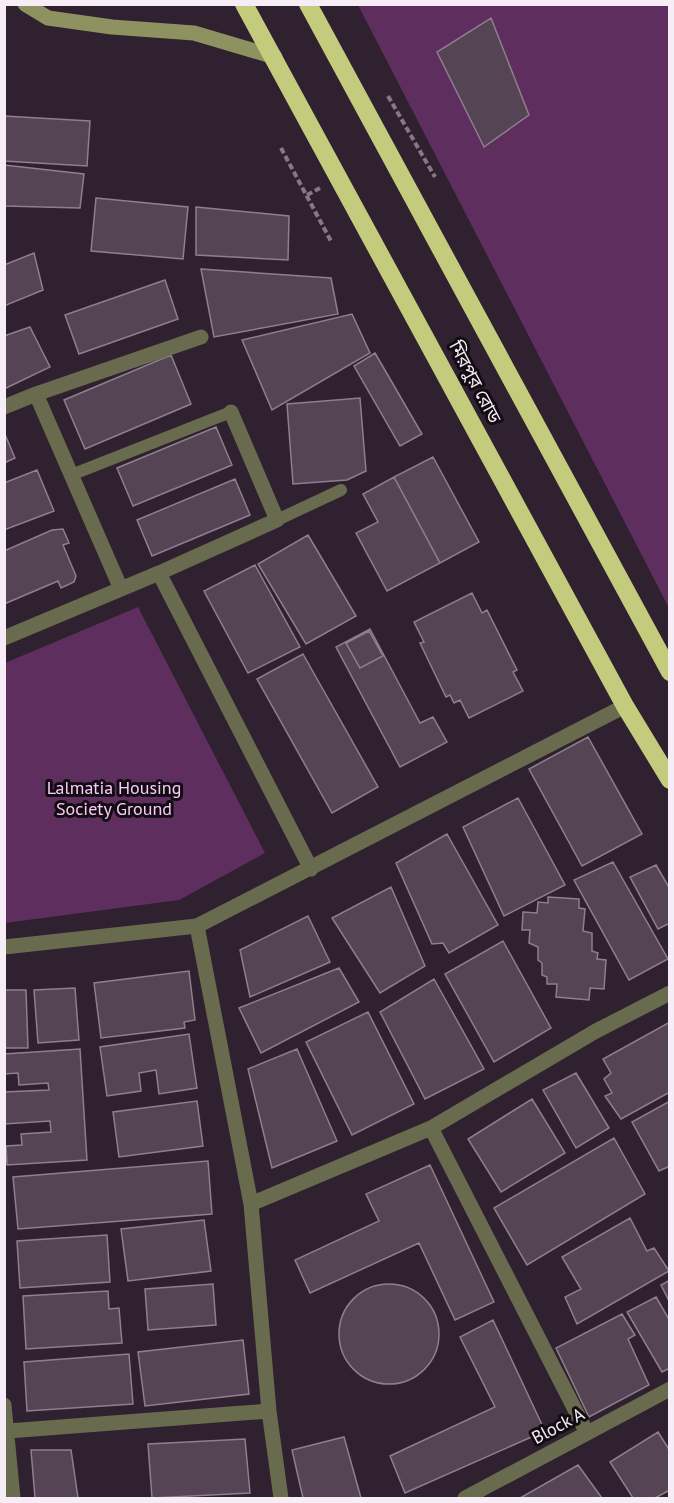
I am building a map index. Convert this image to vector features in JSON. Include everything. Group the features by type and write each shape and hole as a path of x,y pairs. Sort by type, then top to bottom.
{"highway":[{"name":"মিরপুর রোড","path":"244,4 275,57 625,706 669,780"},
{"name":"মিরপুর রোড","path":"308,4 669,672"}],"main road":[{"path":"25,4 48,18 112,27 194,33 275,57"}],"street":[{"path":"4,407 201,337"},
{"path":"36,394 121,589"},
{"path":"4,638 159,573 277,520 231,412"},
{"path":"159,573 311,869"},
{"path":"4,946 197,926 625,706"},
{"path":"197,926 251,1204 269,1411 281,1498"},
{"path":"251,1204 431,1128 596,1031 669,993"},
{"path":"431,1128 587,1433"},
{"name":"Block A","path":"465,1498 669,1389"},
{"path":"4,1405 13,1498"},
{"path":"8,1431 269,1411"}],"lane":[{"path":"70,475 231,412"},
{"path":"277,520 341,490"}],"path":[{"path":"388,96 435,177"},
{"path":"281,148 332,243"}],"green space":[{"path":"358,5 669,5 669,608"},
{"name":"Lalmatia Housing Society Ground","path":"138,607 265,853 179,900 5,923 5,663"}],"building":[{"path":"491,18 529,115 484,147 437,52"},
{"path":"4,116 90,121 87,166 4,161"},
{"path":"4,165 84,174 80,208 4,206"},
{"path":"96,198 188,207 183,259 91,251"},
{"path":"196,207 289,216 288,260 196,255"},
{"path":"34,253 43,290 4,306 4,265"},
{"path":"201,269 331,278 338,314 214,337"},
{"path":"165,280 178,319 79,354 65,315"},
{"path":"352,314 370,353 272,410 242,340"},
{"path":"30,327 50,367 4,389 4,336"},
{"path":"375,353 422,434 400,446 354,366"},
{"path":"171,355 191,404 85,449 64,400"},
{"path":"360,398 366,471 347,480 293,484 287,404"},
{"path":"216,427 232,465 133,506 117,468"},
{"path":"4,432 15,458 4,463"},
{"path":"433,457 479,542 440,563 394,477"},
{"path":"37,470 54,511 4,530 4,483"},
{"path":"394,477 440,563 387,591 356,533 378,522 363,494"},
{"path":"235,479 250,515 152,556 137,520"},
{"path":"63,529 69,543 63,545 76,576 74,582 61,588 58,581 4,604 4,551 52,530"},
{"path":"308,535 356,616 306,644 258,564"},
{"path":"255,565 300,647 248,673 204,591"},
{"path":"472,593 482,613 487,610 517,670 513,672 523,691 469,718 460,700 454,703 450,695 446,697 420,643 424,642 414,622"},
{"path":"370,629 420,723 433,717 447,742 400,767 336,647"},
{"path":"369,631 383,656 360,668 346,643"},
{"path":"303,654 378,787 332,813 257,679"},
{"path":"588,737 642,834 582,866 529,769"},
{"path":"518,798 565,885 504,916 463,827"},
{"path":"447,834 498,925 449,953 443,943 432,944 396,863"},
{"path":"613,862 668,959 629,980 574,880"},
{"path":"656,865 670,889 670,923 658,929 630,877"},
{"path":"391,887 425,966 380,993 332,918"},
{"path":"548,897 579,899 579,908 585,909 583,931 592,933 592,951 598,953 597,959 606,960 604,989 590,988 589,1000 556,997 557,984 547,984 547,977 542,975 542,963 538,960 538,947 529,943 530,930 522,930 523,912 537,913 538,902 548,903"},
{"path":"308,916 330,962 250,997 240,950"},
{"path":"503,941 551,1028 494,1062 445,974"},
{"path":"339,968 359,1002 261,1053 239,1008"},
{"path":"189,971 195,1020 184,1022 185,1028 101,1038 94,983"},
{"path":"434,979 484,1069 425,1099 380,1012"},
{"path":"75,988 79,1040 38,1043 34,990"},
{"path":"4,990 26,990 28,1048 4,1048"},
{"path":"368,1012 414,1104 352,1135 306,1042"},
{"path":"670,1022 670,1092 621,1119 605,1096 612,1093 604,1079 611,1073 603,1059"},
{"path":"189,1034 197,1088 159,1094 156,1070 139,1073 141,1091 107,1096 100,1047"},
{"path":"80,1049 87,1160 7,1165 6,1146 22,1145 21,1134 51,1132 50,1121 4,1124 4,1092 49,1090 48,1083 19,1085 18,1073 4,1074 4,1054"},
{"path":"297,1049 337,1141 272,1168 248,1069"},
{"path":"576,1073 609,1128 576,1148 543,1090"},
{"path":"532,1099 565,1153 501,1192 468,1139"},
{"path":"197,1101 203,1146 119,1157 113,1112"},
{"path":"670,1101 670,1166 659,1171 632,1122"},
{"path":"614,1138 645,1194 527,1265 494,1208"},
{"path":"208,1161 212,1214 18,1229 13,1177"},
{"path":"430,1165 494,1302 455,1320 419,1243 310,1293 295,1260 379,1221 366,1194"},
{"path":"630,1218 647,1251 654,1248 669,1271 577,1324 565,1297 581,1289 562,1257"},
{"path":"204,1220 211,1271 128,1281 121,1229"},
{"path":"107,1235 110,1282 20,1288 17,1241"},
{"path":"670,1280 670,1303 661,1285"},
{"path":"213,1284 216,1325 148,1330 145,1289"},
{"path":"389,1284 408,1288 425,1298 435,1315 439,1334 435,1353 425,1370 408,1380 389,1384 370,1380 353,1370 343,1353 339,1334 343,1315 353,1298 370,1288"},
{"path":"108,1291 109,1309 119,1308 122,1343 26,1349 23,1296"},
{"path":"656,1297 670,1321 670,1368 662,1372 627,1312"},
{"path":"622,1314 635,1335 628,1339 649,1385 589,1417 556,1348"},
{"path":"493,1320 545,1431 405,1493 390,1456 495,1407 460,1337"},
{"path":"243,1340 249,1394 145,1406 138,1352"},
{"path":"129,1354 133,1404 27,1411 24,1362"},
{"path":"658,1432 670,1451 670,1490 655,1498 633,1498 610,1462"},
{"path":"344,1437 361,1498 303,1498 292,1450"},
{"path":"245,1439 250,1493 152,1498 148,1444"},
{"path":"31,1450 71,1450 78,1498 35,1498"},
{"path":"578,1465 602,1498 520,1498"}]}
